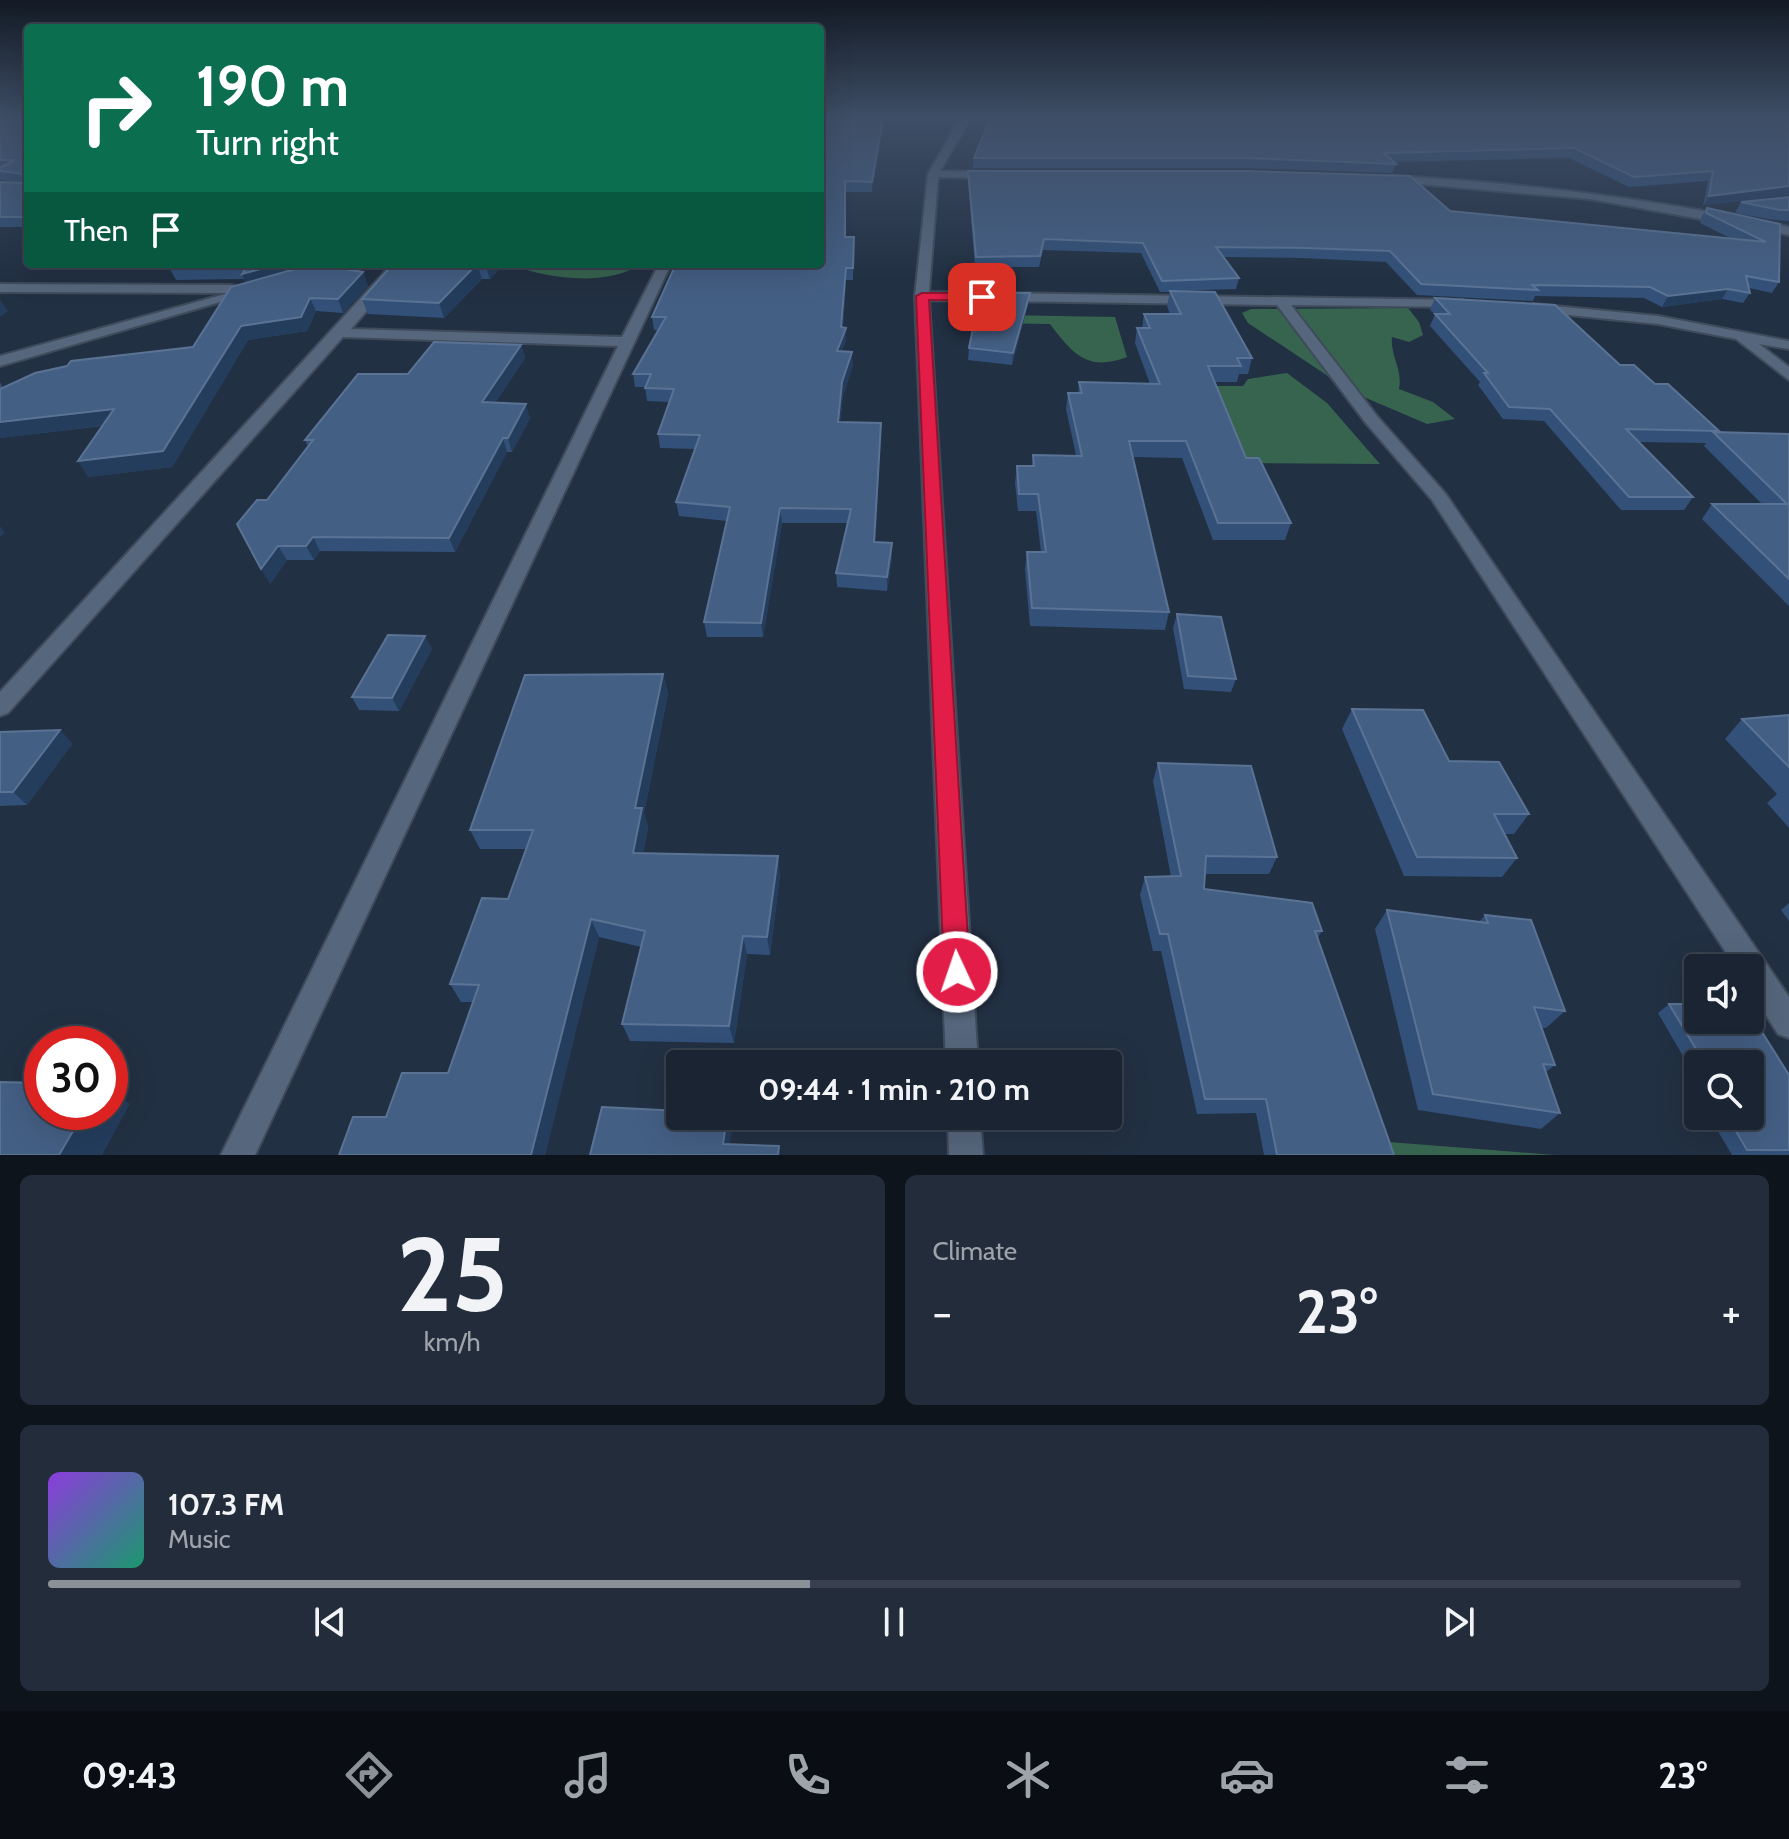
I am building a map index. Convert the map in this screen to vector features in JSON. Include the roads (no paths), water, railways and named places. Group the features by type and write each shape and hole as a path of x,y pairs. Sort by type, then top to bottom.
{"street":[{"path":"935,171 922,296 961,1050"},
{"path":"933,174 1006,175"},
{"path":"1371,178 1494,183 1693,210 1789,231"},
{"path":"1693,210 1734,206"},
{"path":"298,278 333,268"},
{"path":"0,707 398,268"},
{"path":"238,1155 663,268"},
{"path":"0,288 262,288 0,361"},
{"path":"922,296 1476,303"},
{"path":"1280,300 1371,419 1439,497 1789,1023"},
{"path":"1518,307 1658,320 1789,345"},
{"path":"339,333 628,342"},
{"path":"1739,335 1789,375"},
{"path":"965,1130 966,1155"}]}
